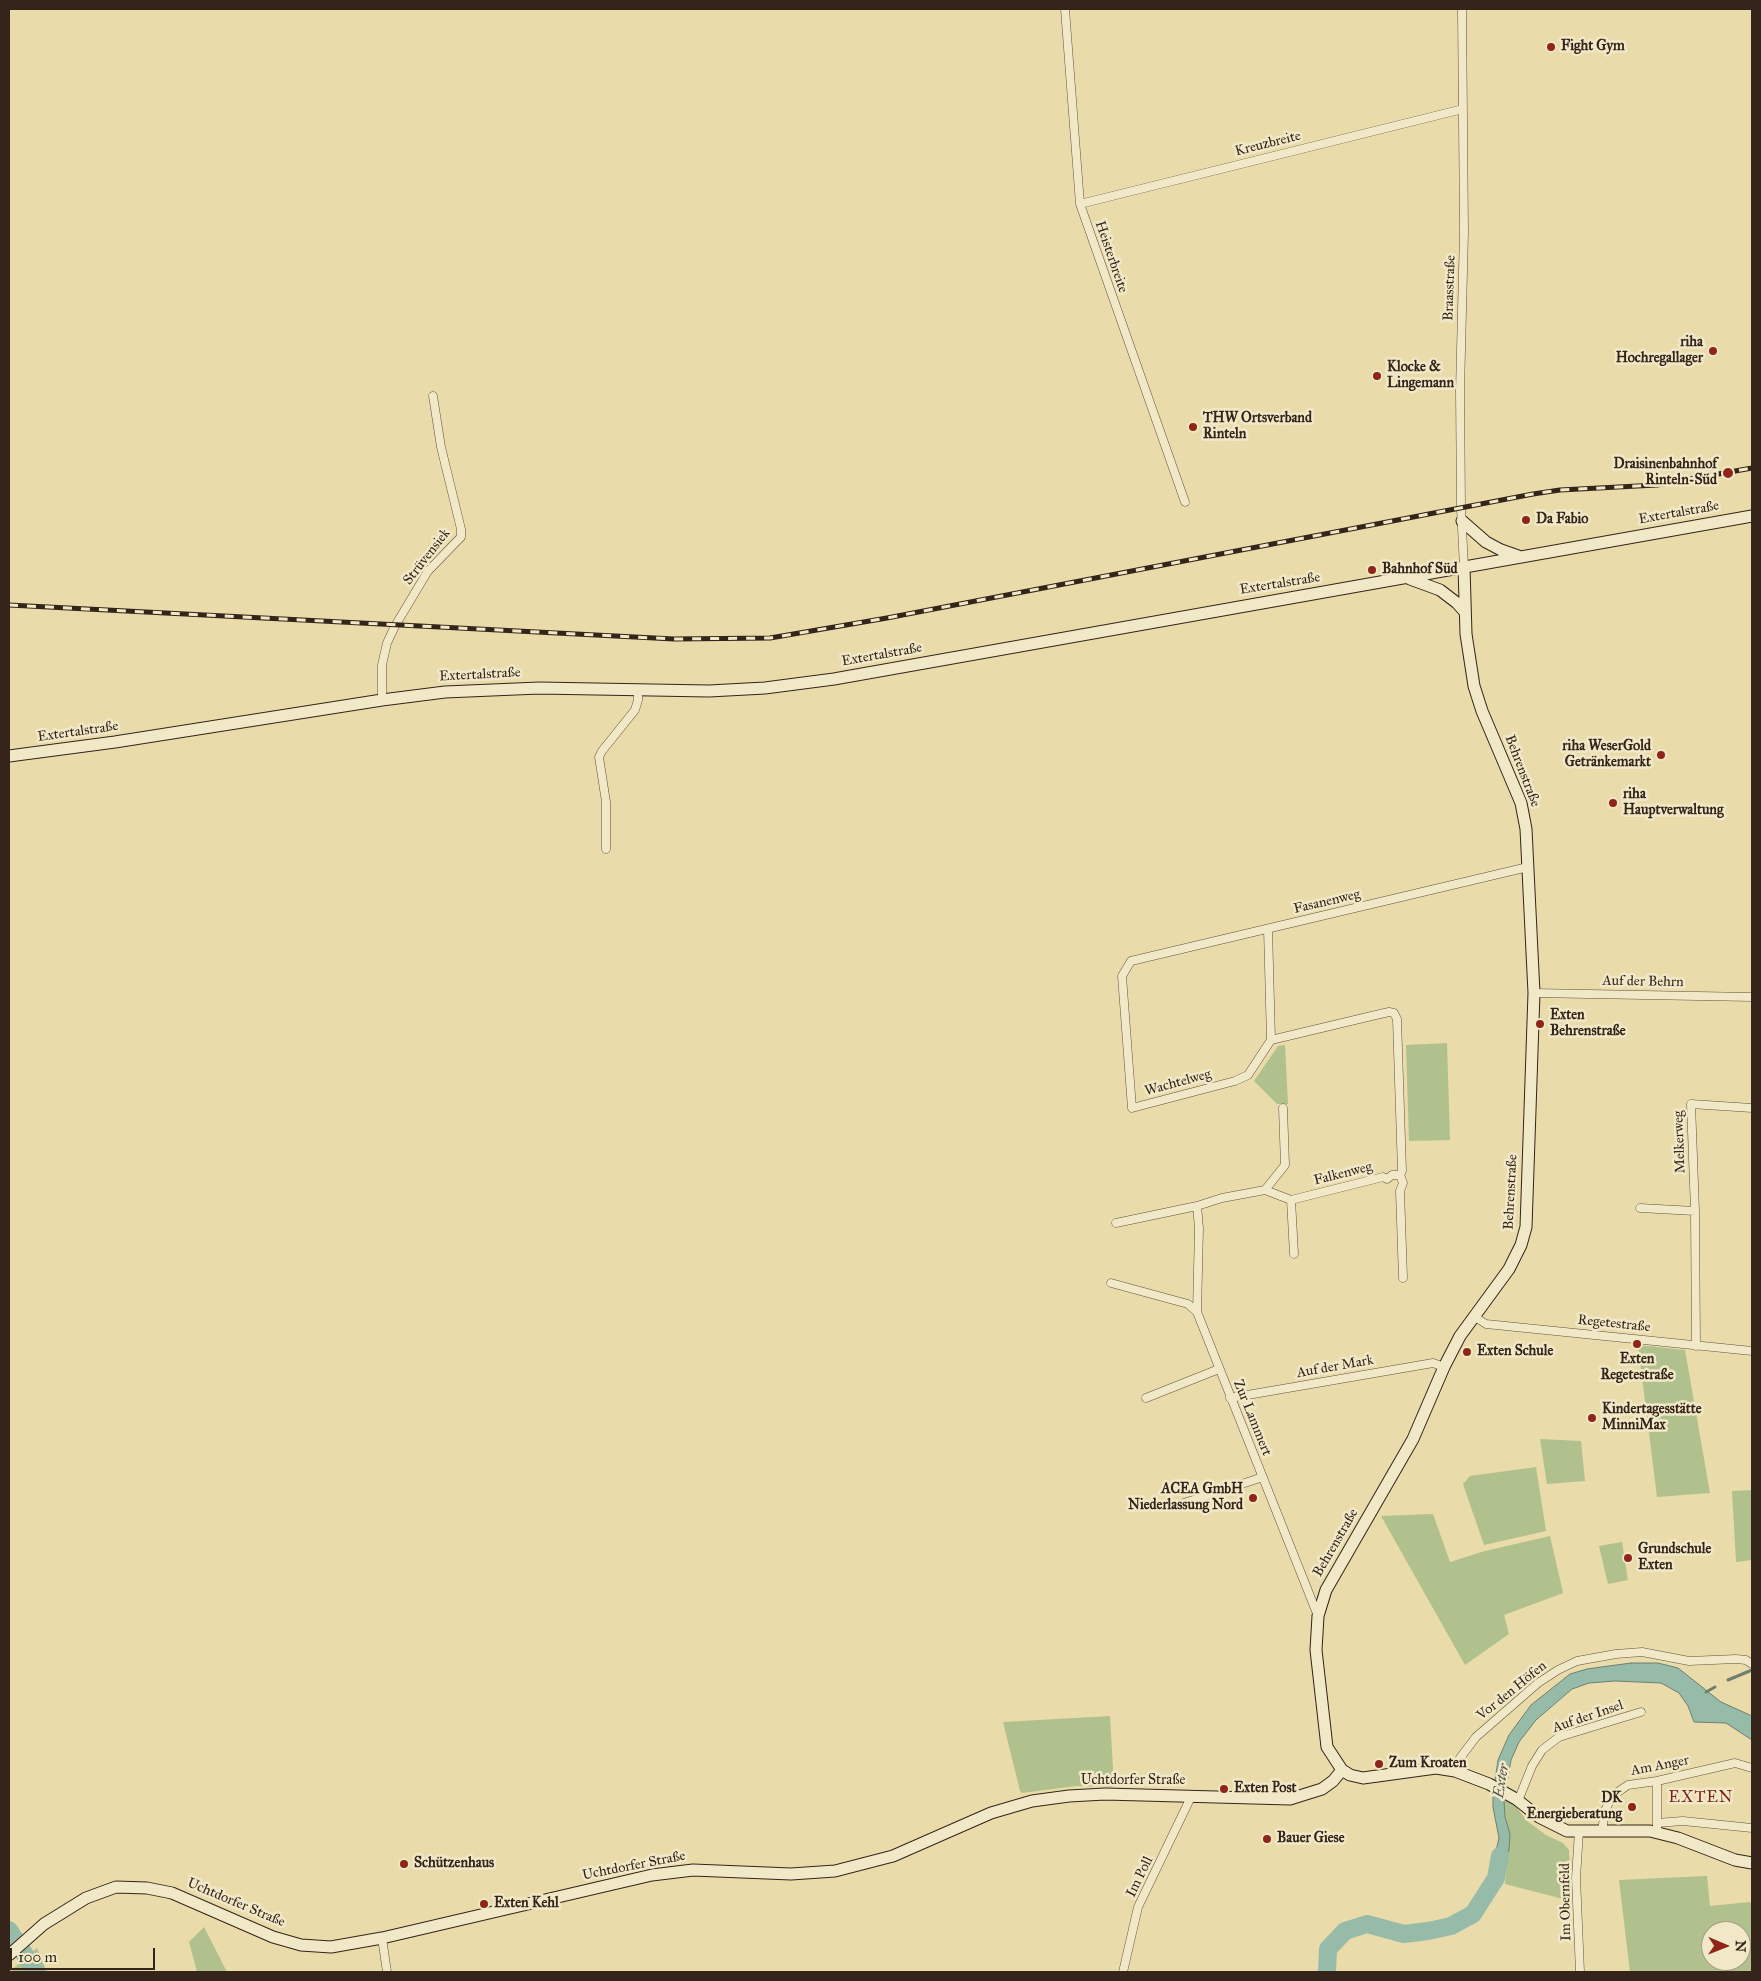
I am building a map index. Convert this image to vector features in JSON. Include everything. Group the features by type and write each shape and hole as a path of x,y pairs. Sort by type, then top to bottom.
{"main road":[{"name":"Extertalstraße","path":"9,756 115,742 382,700 445,692 506,688 709,691 765,688 834,679 1752,516"},
{"path":"1462,521 1486,542 1500,550 1520,556"},
{"name":"Behrenstraße","path":"1342,1770 1327,1748 1316,1650 1318,1616 1326,1590 1413,1439 1444,1367 1460,1336 1509,1269 1521,1245 1526,1227 1534,992 1526,829 1521,803 1482,710 1474,686 1468,649 1464,567"},
{"path":"1409,578 1440,590 1465,612"},
{"path":"1342,1770 1350,1775 1363,1778 1436,1768 1455,1771 1488,1784 1567,1831 1657,1828 1736,1860 1752,1863"},
{"name":"Uchtdorfer Straße","path":"9,1955 44,1924 86,1898 116,1887 147,1888 172,1893 273,1937 301,1945 331,1947 382,1938 652,1875 693,1870 792,1874 836,1871 893,1856 992,1813 1032,1801 1105,1794 1290,1798 1322,1789 1333,1781 1342,1770"}],"street":[{"name":"Heisterbreite","path":"1065,9 1080,204 1185,502"},
{"name":"Braasstraße","path":"1462,9 1464,295 1460,390 1464,567"},
{"name":"Kreuzbreite","path":"1080,204 1463,109"},
{"name":"Strüvensiek","path":"382,700 382,665 387,643 395,626 428,571 461,537 461,529 441,447 433,396"},
{"path":"606,849 606,802 599,757 602,750 635,710 638,690"},
{"name":"Fasanenweg","path":"1131,961 1528,867"},
{"path":"1268,929 1271,1040 1389,1012 1397,1018 1402,1171 1400,1175 1403,1183 1400,1191 1403,1278"},
{"name":"Wachtelweg","path":"1131,961 1122,976 1132,1108 1234,1081 1248,1075 1271,1040"},
{"name":"Auf der Behrn","path":"1534,992 1752,997"},
{"name":"Melkerweg","path":"1696,1346 1695,1211 1691,1104 1752,1108"},
{"path":"1265,1190 1285,1164 1283,1108"},
{"name":"Falkenweg","path":"1291,1200 1383,1177 1387,1179 1392,1175 1400,1175"},
{"path":"1116,1223 1265,1190 1291,1200 1294,1254"},
{"path":"1196,1312 1197,1206"},
{"path":"1640,1208 1695,1211"},
{"path":"1111,1283 1188,1304 1196,1312"},
{"name":"Zur Lammert","path":"1196,1312 1318,1616"},
{"name":"Regetestraße","path":"1475,1317 1486,1324 1752,1351"},
{"name":"Auf der Mark","path":"1230,1398 1433,1363 1444,1367"},
{"name":"Zur Lammert","path":"1146,1398 1218,1369"},
{"name":"Zur Lammert","path":"1184,1503 1263,1477"},
{"name":"Vor den Höfen","path":"1455,1771 1460,1758 1476,1737 1538,1682 1576,1661 1608,1655 1642,1652 1690,1661 1736,1659 1746,1660 1752,1664"},
{"name":"Auf der Insel","path":"1517,1800 1532,1766 1542,1750 1559,1737 1642,1712"},
{"name":"Am Anger","path":"1602,1831 1606,1811 1612,1796 1628,1784 1657,1781 1735,1763 1752,1768"},
{"path":"1657,1781 1657,1828 1683,1821 1752,1828"},
{"name":"Im Poll","path":"1123,1972 1138,1907 1190,1796"},
{"name":"Im Obernfeld","path":"1579,1831 1576,1878 1580,1972"},
{"path":"382,1938 387,1972"}],"green space":[{"path":"1447,1043 1450,1140 1409,1141 1406,1045"},
{"path":"1285,1045 1288,1104 1277,1104 1254,1081 1278,1046"},
{"path":"1638,1345 1685,1350 1710,1493 1657,1497"},
{"path":"1540,1439 1581,1441 1585,1481 1547,1484"},
{"path":"1536,1467 1546,1531 1484,1545 1463,1484 1470,1476"},
{"path":"1752,1490 1752,1560 1736,1562 1732,1491"},
{"path":"1433,1514 1450,1562 1485,1551 1550,1536 1563,1593 1504,1615 1509,1634 1465,1665 1381,1516"},
{"path":"1622,1542 1628,1580 1608,1584 1599,1546"},
{"path":"1110,1716 1114,1787 1076,1786 1022,1793 1020,1791 1003,1722"},
{"path":"1504,1798 1514,1804 1527,1821 1546,1835 1563,1843 1569,1850 1571,1901 1505,1884 1510,1834 1505,1817"},
{"path":"1707,1876 1710,1906 1750,1902 1752,1905 1752,1972 1630,1972 1619,1880"},
{"path":"204,1927 227,1972 197,1972 189,1942"},
{"path":"37,1948 47,1972 9,1972"}],"water":[{"path":"1631,1663 1658,1663 1678,1668 1721,1702 1752,1716 1752,1740 1726,1723 1694,1722 1688,1706 1679,1693 1661,1683 1615,1681 1589,1683 1572,1689 1536,1720 1519,1742 1511,1760 1504,1800 1505,1817 1510,1834 1509,1849 1504,1864 1496,1878 1493,1864 1499,1838 1493,1807 1493,1794 1498,1760 1509,1735 1531,1705 1570,1674 1587,1669"}],"waterway":[{"path":"1728,1680 1752,1670"},
{"path":"1706,1692 1715,1687"},
{"name":"Exter","path":"1327,1972 1328,1949 1345,1931 1367,1924 1404,1934 1428,1931 1451,1926 1473,1914 1496,1878 1500,1856"},
{"name":"Exter","path":"9,1930 36,1972"}],"railway":[{"path":"9,605 674,639 770,638 887,618 1533,494 1560,490 1657,485 1752,468"}],"place":[{"name":"Fight Gym","path":"1551,47"},
{"name":"riha Hochregallager","path":"1713,351"},
{"name":"Klocke & Lingemann","path":"1377,376"},
{"name":"THW Ortsverband Rinteln","path":"1193,427"},
{"name":"Draisinenbahnhof Rinteln-Süd","path":"1728,473"},
{"name":"Da Fabio","path":"1526,520"},
{"name":"Bahnhof Süd","path":"1372,570"},
{"name":"riha WeserGold Getränkemarkt","path":"1661,755"},
{"name":"riha Hauptverwaltung","path":"1613,803"},
{"name":"Exten Behrenstraße","path":"1540,1024"},
{"name":"Exten Regetestraße","path":"1637,1344"},
{"name":"Exten Schule","path":"1467,1352"},
{"name":"Kindertagesstätte MinniMax","path":"1592,1418"},
{"name":"ACEA GmbH Niederlassung Nord","path":"1253,1498"},
{"name":"Grundschule Exten","path":"1628,1558"},
{"name":"Zum Kroaten","path":"1379,1764"},
{"name":"Exten Post","path":"1224,1789"},
{"name":"DK Energieberatung","path":"1632,1807"},
{"name":"Bauer Giese","path":"1267,1839"},
{"name":"Schützenhaus","path":"404,1864"},
{"name":"Exten Kehl","path":"484,1904"}],"district":[{"name":"EXTEN","path":"1701,1798"}]}
